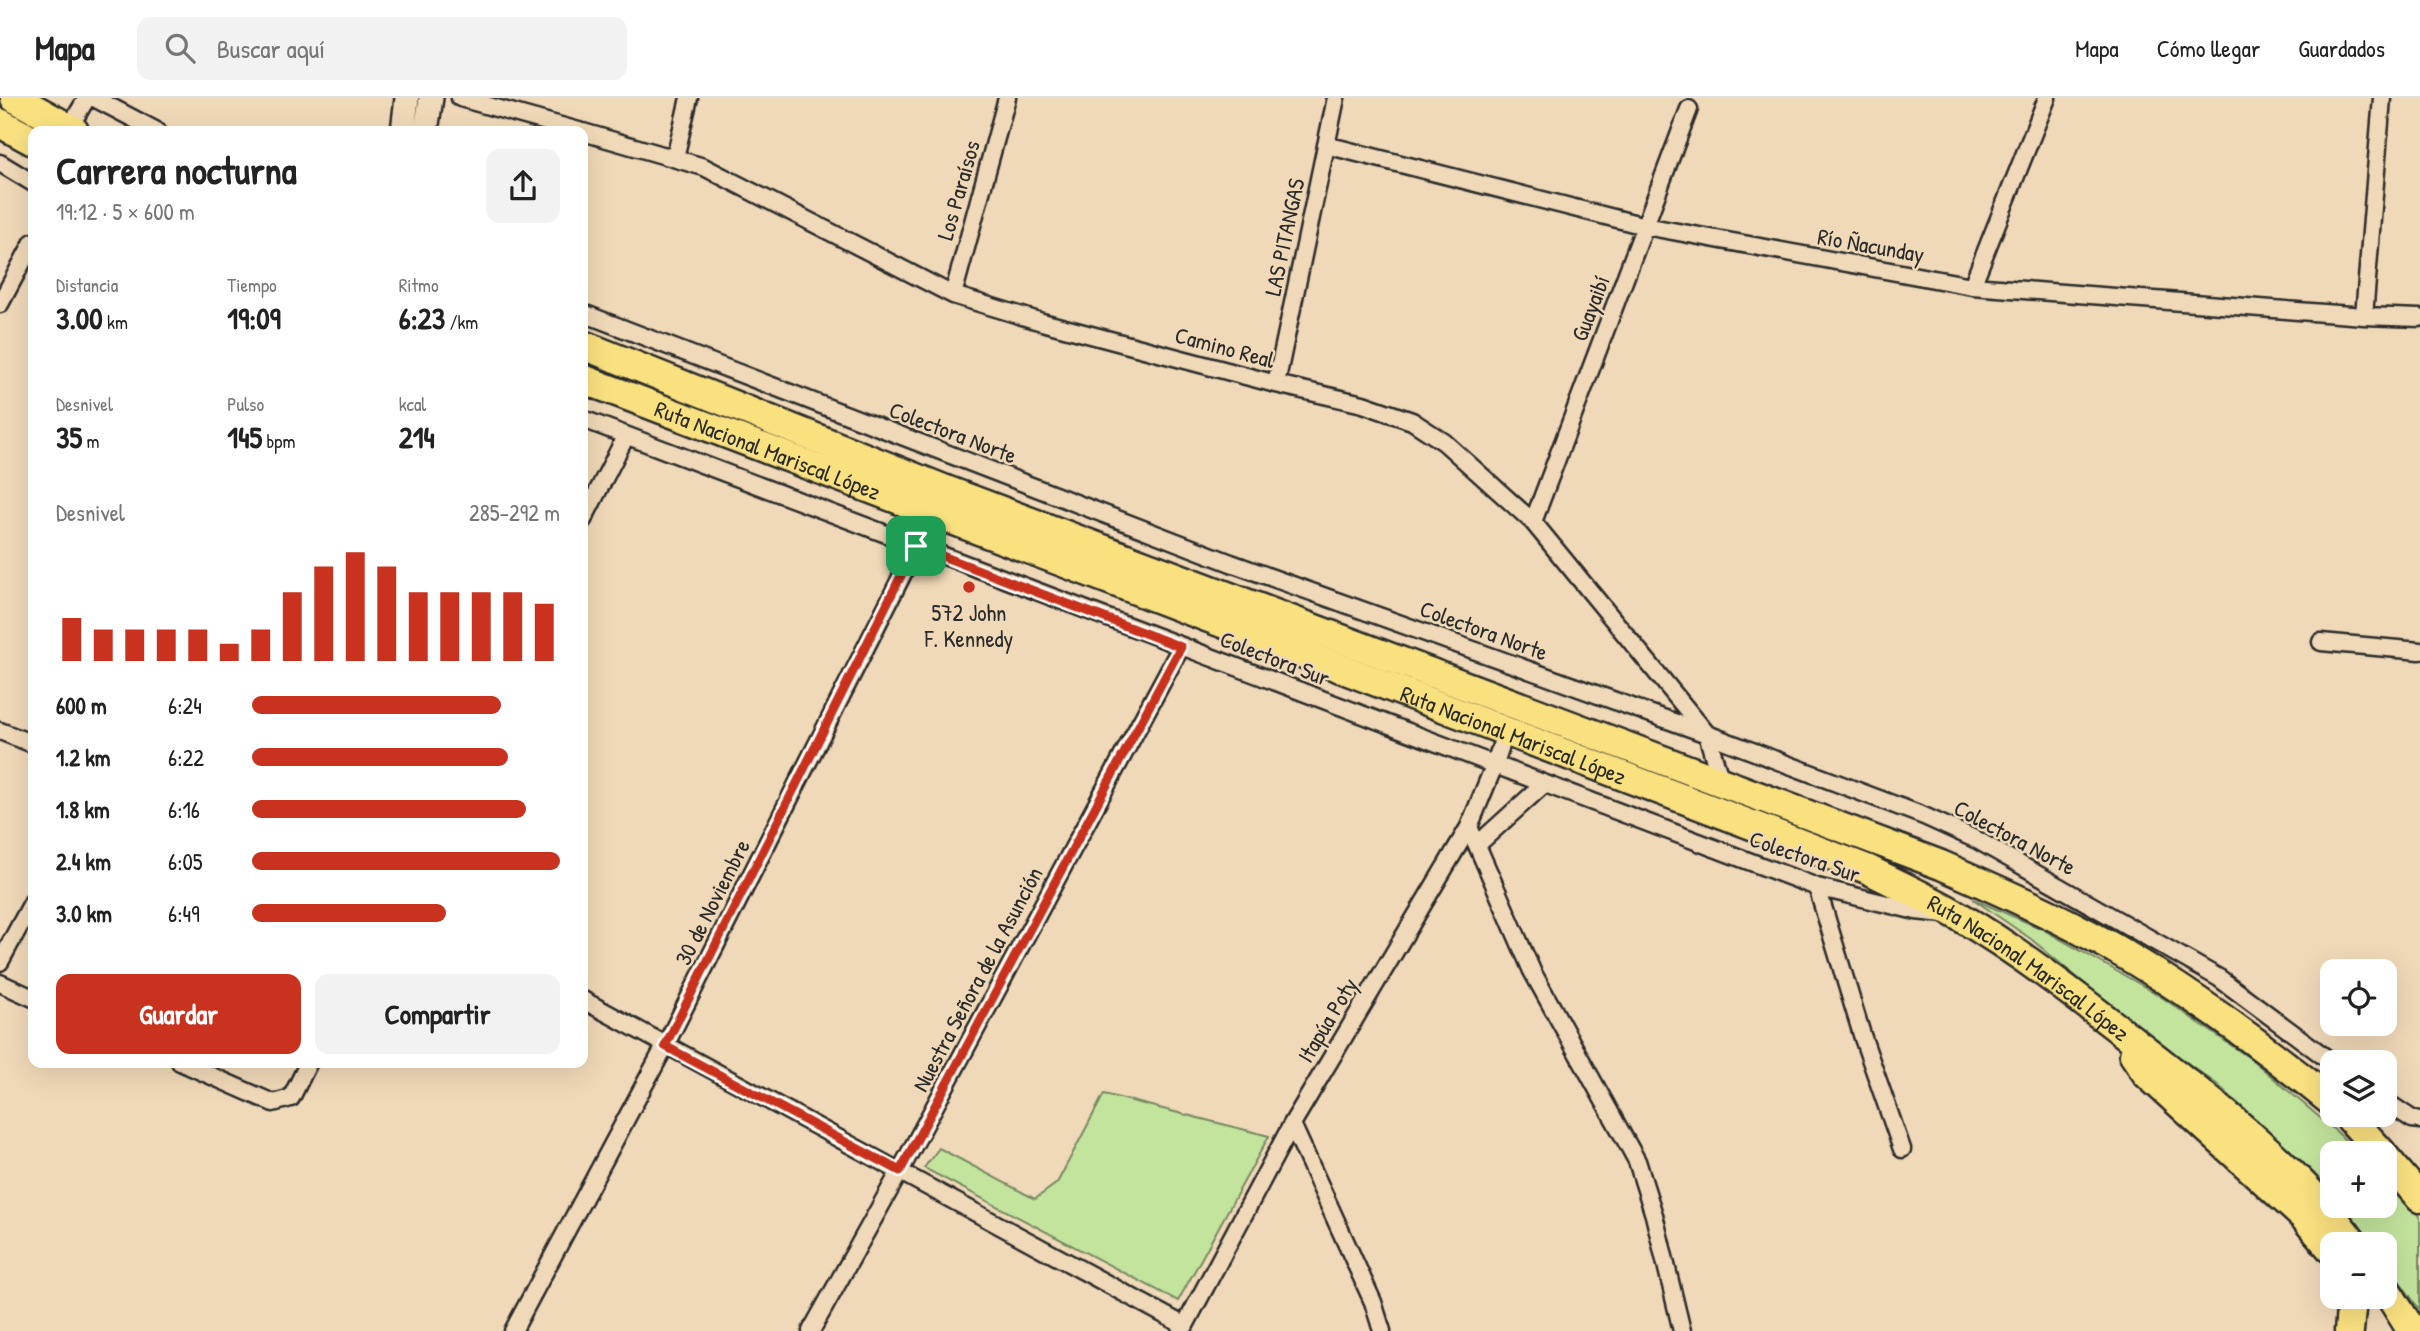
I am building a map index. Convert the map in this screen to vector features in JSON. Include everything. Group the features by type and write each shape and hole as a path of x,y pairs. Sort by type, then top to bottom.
{"highway":[{"path":"15,98 65,126"},
{"path":"0,123 28,138"},
{"name":"Ruta Nacional Mariscal López","path":"588,347 940,501 1506,730 1867,869 1958,915 2036,967 2121,1031 2219,1107 2289,1169 2344,1232"},
{"name":"Ruta Nacional Mariscal López","path":"588,381 940,501 1721,782 1941,865 2055,917 2161,977 2273,1054 2320,1092"},
{"path":"2121,1031 2136,1061 2147,1074 2304,1217 2320,1236"},
{"path":"2358,1127 2371,1141"},
{"path":"2397,1170 2417,1192"},
{"path":"2397,1307 2412,1331"},
{"path":"2349,1331 2351,1309"}],"main road":[{"path":"404,126 407,98"},
{"path":"427,126 431,98"}],"street":[{"path":"74,126 87,98"},
{"path":"94,98 147,126"},
{"name":"Camino Real","path":"460,98 560,126"},
{"path":"675,158 689,98"},
{"name":"Los Paraísos","path":"953,295 1007,98"},
{"name":"LAS PITANGAS","path":"1276,384 1336,98"},
{"path":"1972,286 2047,98"},
{"path":"2364,316 2382,98"},
{"name":"Guayaibí","path":"1533,522 1689,109"},
{"name":"Camino Real","path":"588,134 704,167 953,295 1042,322 1276,384 1363,404 1412,421 1444,442 1533,522 1707,734 1721,782"},
{"name":"Río Ñacunday","path":"1326,145 1645,226 1972,286 2420,318"},
{"path":"0,163 28,180"},
{"path":"0,304 28,251"},
{"name":"Colectora Norte","path":"588,315 1231,563 1707,734 1924,816 1977,839 2219,978 2320,1053"},
{"name":"Colectora Sur","path":"588,421 1817,887 1916,911 1958,915"},
{"path":"588,510 626,436"},
{"name":"30 de Noviembre","path":"513,1331 665,1046 940,501"},
{"path":"2321,642 2420,651"},
{"name":"Nuestra Señora de la Asunción","path":"811,1331 900,1171 1181,647"},
{"name":"Itapúa Poty","path":"1184,1328 1292,1124 1469,827 1506,730"},
{"path":"0,731 28,742"},
{"path":"1477,845 1544,784"},
{"path":"1652,824 1665,791"},
{"path":"1469,827 1532,971 1637,1161 1654,1215 1682,1331"},
{"path":"1817,887 1863,1038 1902,1149"},
{"path":"0,961 28,910"},
{"path":"0,984 28,996"},
{"path":"588,1003 1184,1328"},
{"path":"194,1068 274,1103 291,1098 306,1068"},
{"path":"2397,1109 2412,1119 2420,1120"},
{"path":"1292,1124 1373,1302 1382,1331"}],"green space":[{"path":"1973,899 2042,929 2157,994 2251,1059 2320,1118 2320,1127 2331,1127 2346,1141 2320,1141 2320,1184 2294,1155 2218,1085 2133,1024 2031,939"},
{"path":"1104,1094 1269,1136 1178,1301 924,1168 939,1148 1035,1199 1057,1183"},
{"path":"2397,1193 2420,1217 2420,1310 2397,1278 2397,1232 2362,1232 2350,1218 2397,1218"}],"place":[{"name":"572 John F. Kennedy","path":"969,587"}],"route":[{"path":"916,546 1181,647 900,1171 665,1046 916,546"}]}
